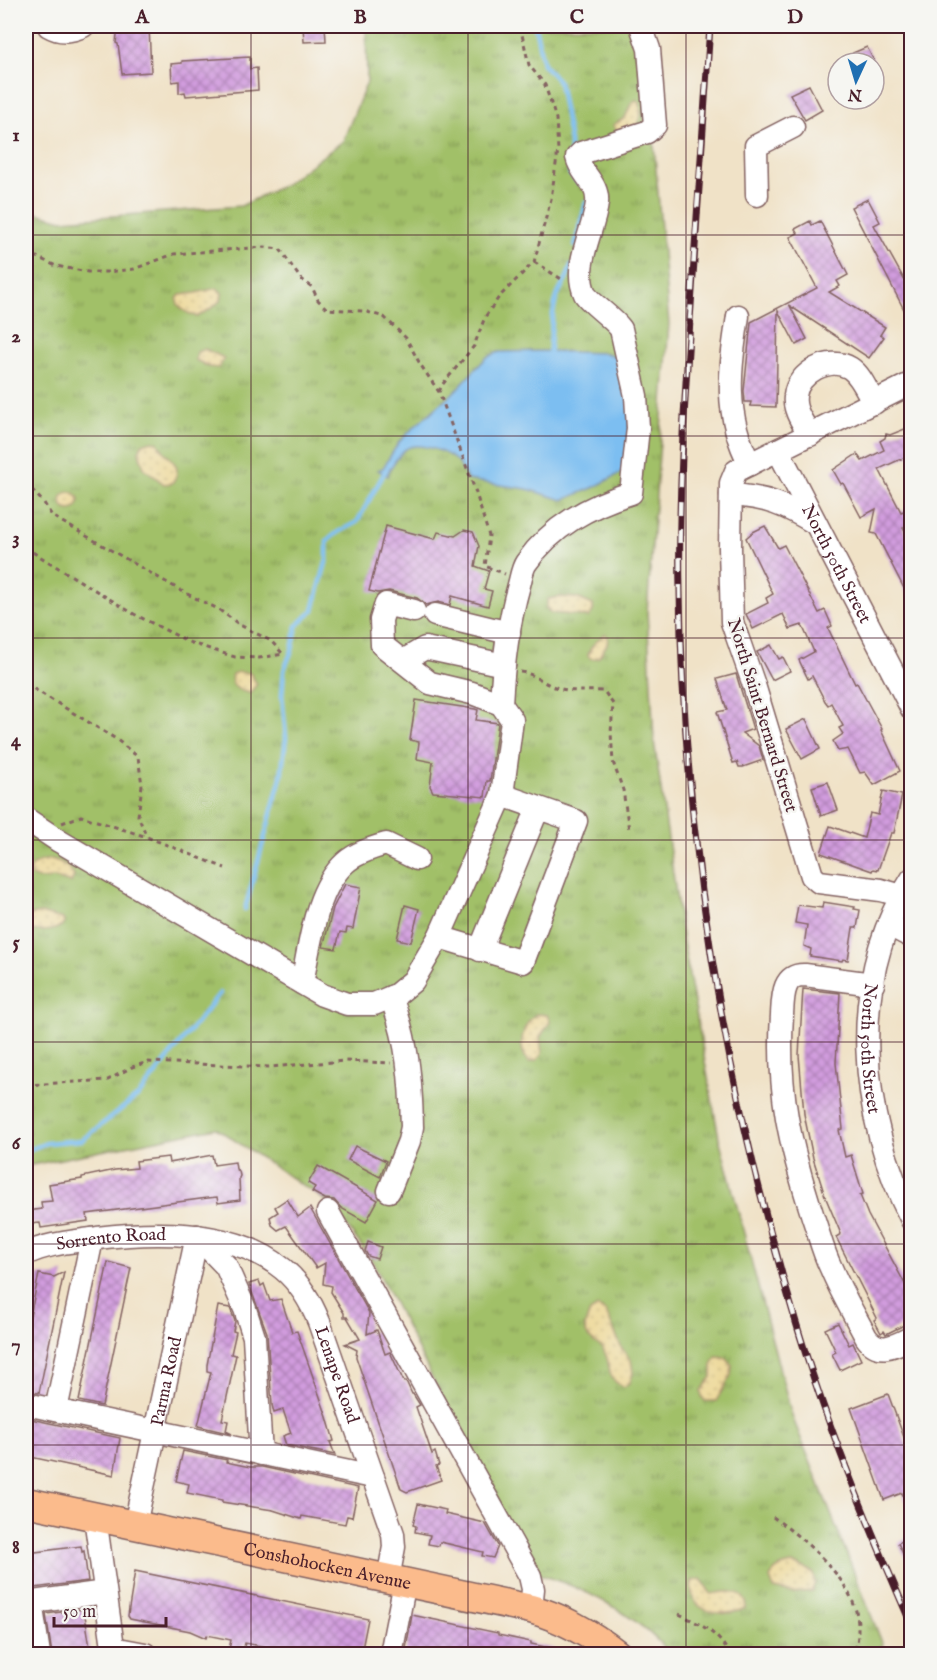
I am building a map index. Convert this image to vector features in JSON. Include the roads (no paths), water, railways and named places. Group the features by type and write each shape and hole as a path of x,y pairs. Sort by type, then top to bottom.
{"main road":[{"name":"Conshohocken Avenue","path":"26,1502 531,1609 565,1621 618,1654"}],"street":[{"path":"49,26 56,30 72,31 83,26"},
{"path":"501,704 512,609 524,565 552,534 582,512 632,493 638,428 636,396 621,329 615,320 586,297 583,288 582,264 597,202 596,189 579,166 578,158 581,153 647,132 655,125 649,49 641,26"},
{"path":"757,195 756,146 793,127"},
{"path":"738,316 730,395 735,430 750,464"},
{"path":"810,435 797,411 795,396 803,378 820,367 836,364 851,369 858,375 874,403"},
{"name":"North Saint Bernard Street","path":"907,888 880,890 819,882 812,876 732,622 730,549 731,495 733,476 736,471 912,383"},
{"name":"North 50th Street","path":"778,450 912,709"},
{"path":"731,495 758,497 780,503 814,523"},
{"path":"26,819 59,841 322,994 347,1004 374,1004 396,995 413,981 439,937 502,795 512,720 501,704 472,693 430,683 382,645 381,620 386,604 509,633"},
{"path":"403,661 424,648 503,672"},
{"path":"439,937 523,962 576,821 502,795"},
{"path":"480,950 538,808"},
{"path":"302,983 325,890 335,873 346,861 364,851 386,844 417,859"},
{"name":"North 50th Street","path":"907,888 889,925 878,958 873,984 867,1050 873,1111 888,1168 912,1220"},
{"path":"889,925 912,937"},
{"path":"873,984 805,975 795,976 788,981 783,995 782,1090 793,1155 824,1251 866,1337 872,1345 883,1348 891,1347 912,1336"},
{"path":"389,1191 409,1141 412,1127 408,1064 402,1025 391,997"},
{"path":"328,1212 530,1576 533,1589 531,1609"},
{"name":"Sorrento Road","path":"26,1254 51,1245 135,1234 197,1236"},
{"path":"197,1236 226,1266 245,1309 254,1337 261,1454"},
{"name":"Parma Road","path":"135,1525 197,1236"},
{"name":"Lenape Road","path":"197,1236 264,1256 284,1270 302,1290 320,1322 394,1541 397,1580 391,1654"},
{"path":"56,1410 92,1239"},
{"path":"26,1404 373,1476"},
{"path":"95,1517 113,1651 145,1654"},
{"path":"39,1654 28,1602 105,1592"}],"water":[{"path":"499,352 605,353 615,356 622,370 629,397 628,469 595,487 563,500 527,489 467,480 455,460 438,450 424,447 411,447 403,451 388,472 388,476 378,470 383,468 399,442 452,394 487,357"}],"waterway":[{"path":"535,26 543,64 559,82 570,153"},
{"path":"570,165 570,174 579,183"},
{"path":"575,246 586,202"},
{"path":"549,355 555,304 571,266"},
{"path":"245,909 281,777 286,738 282,695 284,670 292,650 297,626 313,610 327,559 327,541 357,522 387,468"},
{"path":"26,1151 46,1143 82,1140 139,1095 220,993"}],"railway":[{"path":"710,26 686,388 680,523 683,683 689,776 699,867 728,1050 770,1230 820,1397 864,1512 912,1626"}]}
